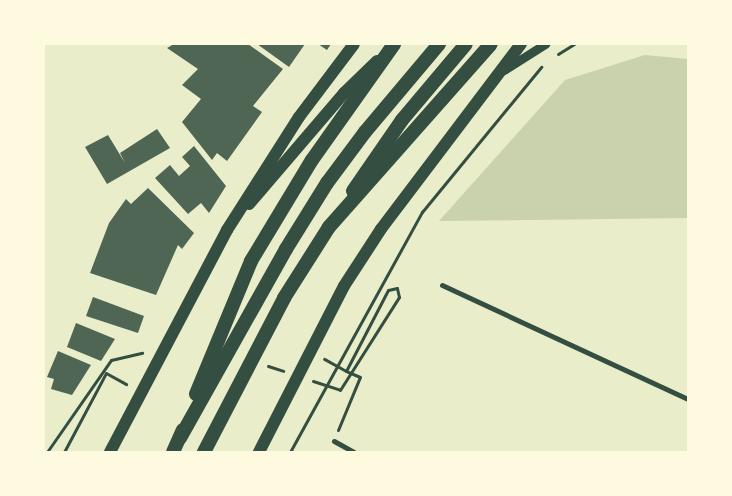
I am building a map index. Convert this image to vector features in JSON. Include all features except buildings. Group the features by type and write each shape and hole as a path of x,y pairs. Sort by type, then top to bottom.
{"highway":[{"path":"172,452 286,249 327,183 365,132 439,44"},
{"path":"204,452 284,298 329,227 402,120 466,44"},
{"path":"329,227 490,44"},
{"path":"180,438 251,261 312,160 391,47"}],"main road":[{"path":"110,452 139,392 227,230 299,116 354,44"},
{"path":"259,452 344,286 381,229 521,44"},
{"path":"227,230 344,93 391,47"}],"street":[{"path":"500,73 545,44"},
{"path":"442,285 688,399"},
{"path":"334,442 354,452"}],"path":[{"path":"556,55 574,44"},
{"path":"290,452 422,212 514,96 548,61"},
{"path":"346,371 388,290 397,288 399,297"},
{"path":"334,442 360,377 337,366"},
{"path":"64,452 106,373 139,392"}],"green space":[{"path":"645,55 688,59 688,218 439,221 565,80"}]}
